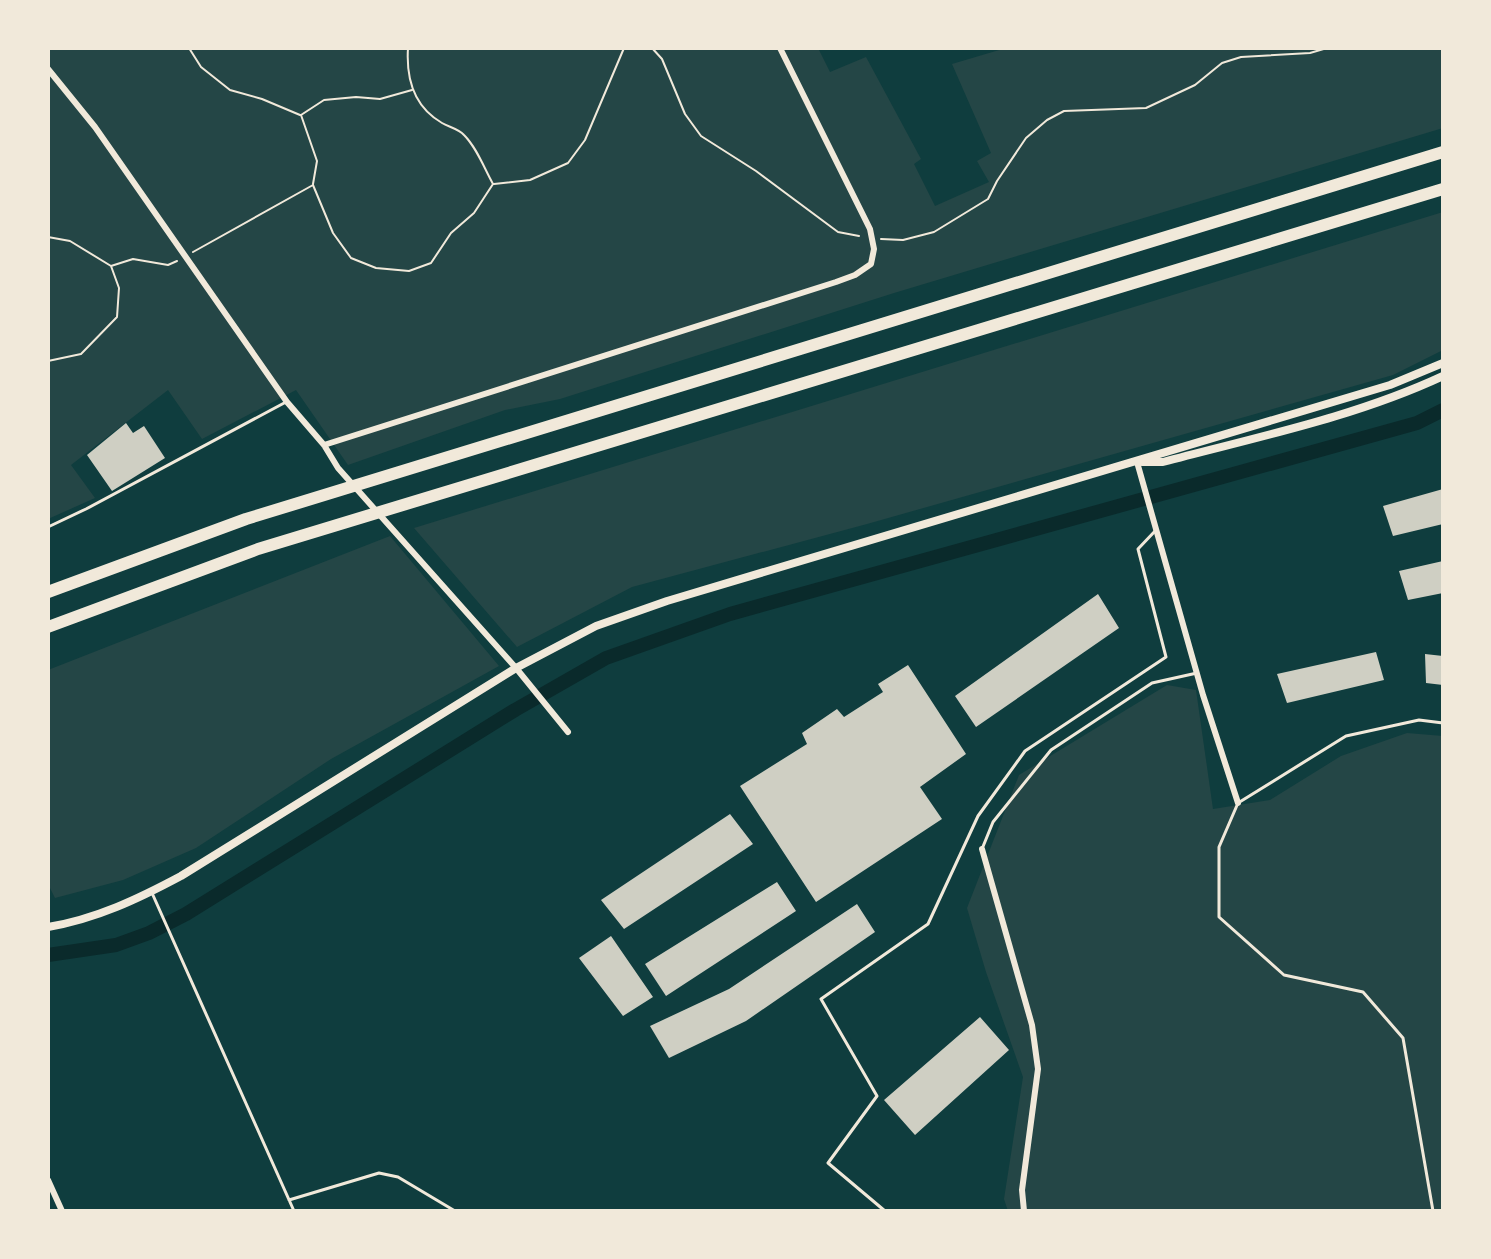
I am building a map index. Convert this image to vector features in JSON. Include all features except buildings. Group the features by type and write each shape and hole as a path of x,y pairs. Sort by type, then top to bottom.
{"highway":[{"path":"48,592 246,519 1443,152"},
{"path":"48,627 258,549 1443,189"}],"street":[{"path":"324,445 855,275 871,264 874,249 870,229 780,48"},
{"path":"48,69 95,127 287,402 324,445 338,468 516,668 568,732"},
{"path":"48,927 102,913 152,892 516,668 596,626 643,609 1390,385 1443,363"},
{"path":"1137,462 1163,462 1353,410 1408,392 1443,376"},
{"path":"1137,462 1238,803"},
{"path":"982,849 1032,1025 1038,1069 1022,1190 1024,1211"},
{"path":"48,1180 62,1211"}],"lane":[{"path":"48,527 287,402"},
{"path":"885,1211 828,1163 877,1096 821,999 928,924 978,816 1025,751 1166,657 1138,549 1156,530"},
{"path":"982,849 993,822 1051,750 1152,683 1197,673"},
{"path":"1433,1211 1403,1038 1363,992 1284,975 1219,917 1219,847 1238,803 1346,736 1419,720 1443,723"},
{"path":"152,892 294,1211"},
{"path":"289,1200 379,1173 398,1177 455,1211"}],"path":[{"path":"189,48 201,67 230,90 301,115 317,161 313,185 333,233 351,258 376,268 409,271 431,263 451,233 474,213 493,184"},
{"path":"408,48 407,65 412,90 425,112 462,132 475,149 493,184"},
{"path":"493,184 530,180 568,163 585,140 624,48"},
{"path":"652,48 662,59 685,114 701,136 756,171 838,232 872,239 903,240 934,232 988,199 1026,138 1047,120 1064,111 1146,108 1195,85 1222,63 1241,57 1310,53 1327,48"},
{"path":"301,115 324,100 356,97 380,99 412,90"},
{"path":"111,266 133,259 168,265 313,185"},
{"path":"48,237 70,241 111,266 119,288 117,317 81,354 48,361"}],"shaded area":[{"path":"48,48 818,48 830,72 866,57 921,159 914,164 935,206 989,182 977,161 991,153 952,64 1006,48 1443,48 1443,128 894,293 560,399 505,410 348,465 296,390 202,439 168,390 71,465 95,498 48,519"},
{"path":"1443,212 1443,350 1393,375 632,587 517,647 414,528"},
{"path":"390,536 499,666 331,759 196,848 123,880 55,898 48,884 48,670"},
{"path":"1167,685 1196,690 1213,809 1270,800 1341,756 1407,733 1443,736 1443,1211 1008,1211 1004,1199 1023,1077 967,908 1019,775"}],"waterway":[{"path":"48,955 116,945 186,914 515,710 606,658 730,614 1417,423 1443,410"}]}
